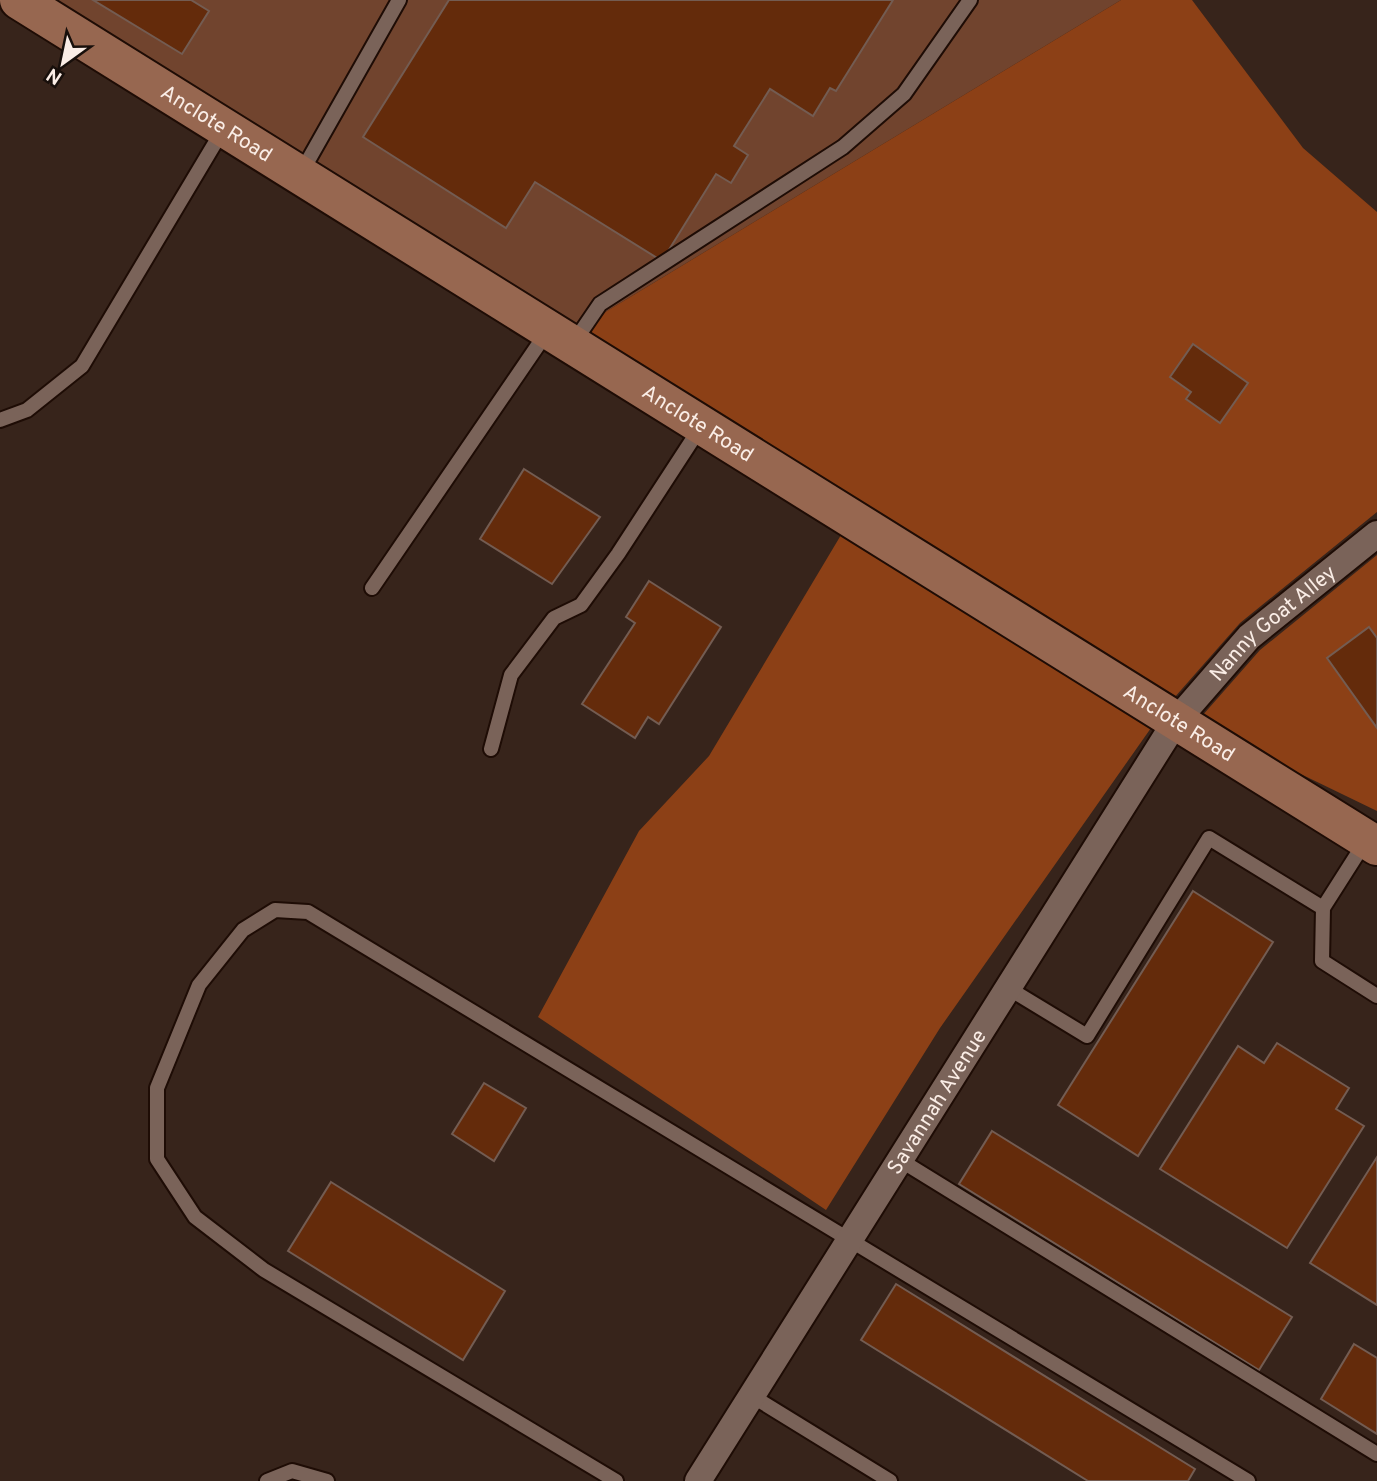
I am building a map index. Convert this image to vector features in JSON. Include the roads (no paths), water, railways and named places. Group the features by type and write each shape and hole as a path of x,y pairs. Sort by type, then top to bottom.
{"street":[{"name":"Anclote Road","path":"19,0 1372,843"},
{"name":"Nanny Goat Alley","path":"1175,721 1249,637 1377,534"},
{"name":"Savannah Avenue","path":"698,1481 1175,721"}],"lane":[{"path":"300,174 399,0"},
{"path":"372,587 560,338 600,304 843,147 904,94 970,0"},
{"path":"0,420 27,410 82,366 224,127"},
{"path":"491,749 511,675 554,618 581,605 618,554 701,426"},
{"path":"1008,989 1087,1036 1209,838 1323,908"},
{"path":"1372,843 1323,908 1322,961 1377,996"},
{"path":"616,1481 264,1270 195,1217 157,1158 157,1087 199,985 243,930 275,910 308,912 851,1238 1248,1481"},
{"path":"900,1160 1377,1454"},
{"path":"752,1396 890,1481"},
{"path":"267,1481 292,1471 327,1481"}]}
